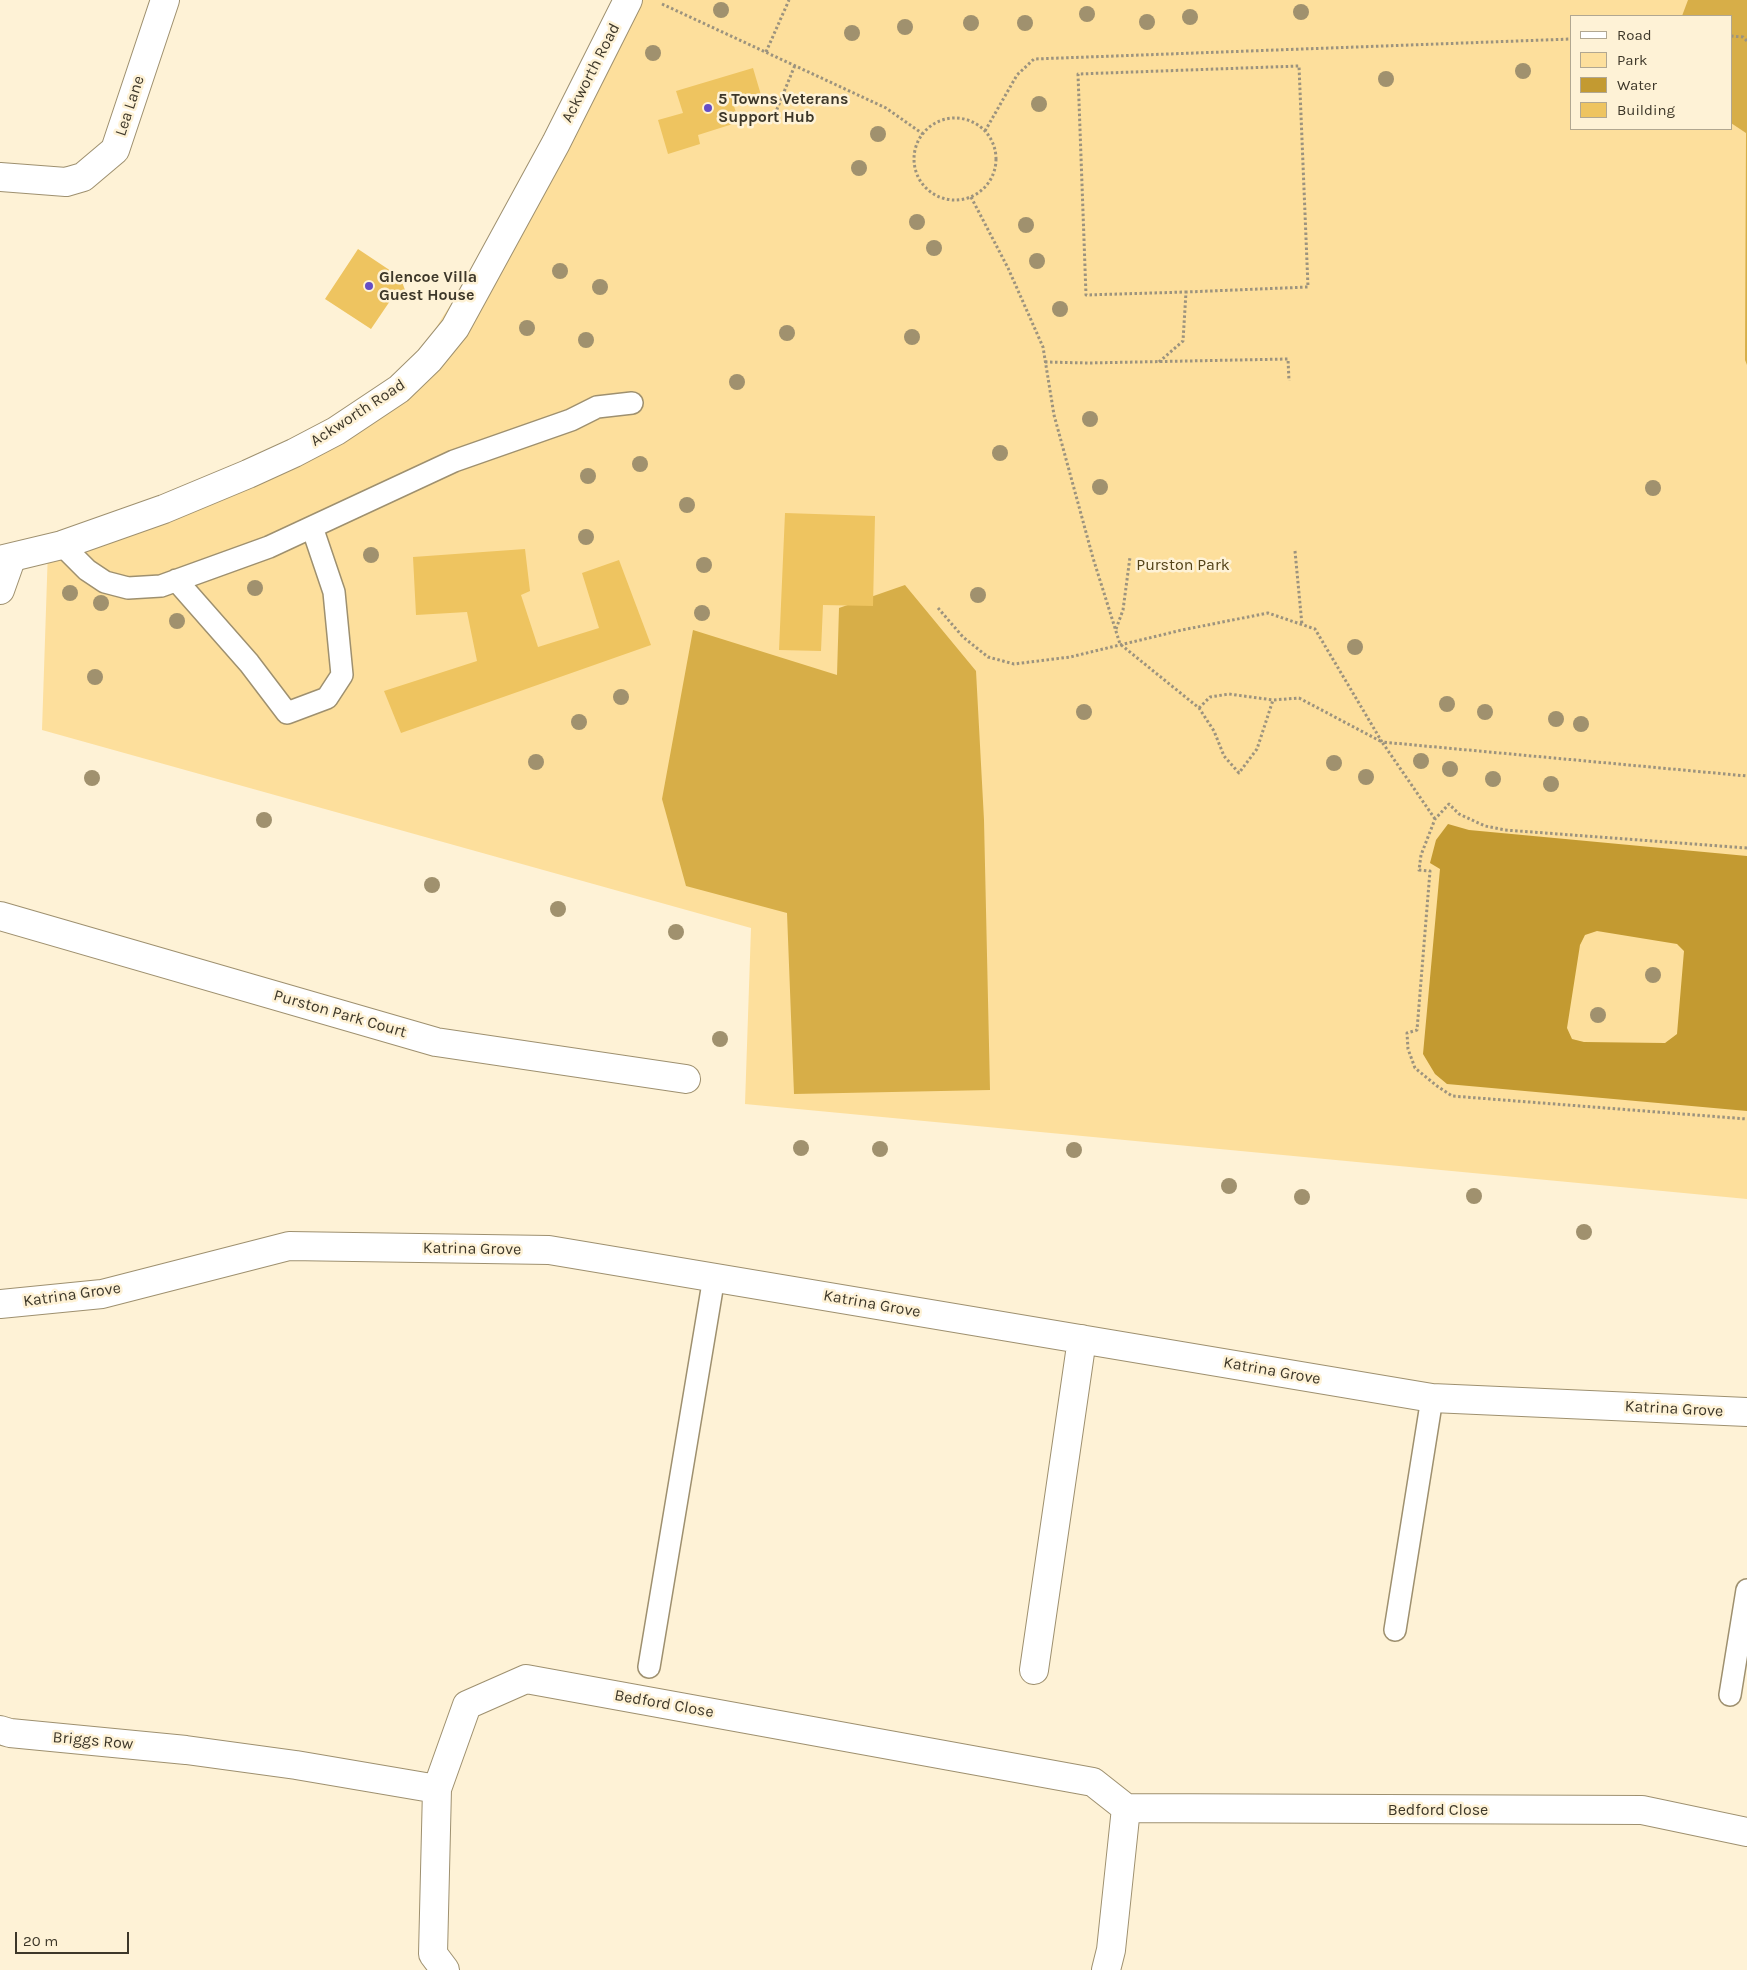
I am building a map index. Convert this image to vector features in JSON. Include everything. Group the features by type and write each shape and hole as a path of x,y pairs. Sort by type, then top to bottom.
{"street":[{"name":"Lea Lane","path":"0,177 66,182 83,177 115,150 165,0"},
{"name":"Ackworth Road","path":"0,590 5,560 62,545 164,509 294,454 336,431 400,389 429,360 455,328 556,143 628,0"},
{"name":"Purston Park Court","path":"0,916 436,1042 686,1079"},
{"name":"Katrina Grove","path":"0,1304 102,1294 289,1246 550,1250 1432,1398 1747,1412"},
{"path":"1034,1670 1082,1339"},
{"name":"Bedford Close","path":"445,1970 434,1954 437,1789 467,1705 526,1679 1093,1782 1126,1808 1642,1810 1747,1832"},
{"name":"Briggs Row","path":"0,1730 10,1733 186,1750 296,1765 437,1789"},
{"path":"1106,1970 1111,1950 1126,1808"}],"lane":[{"path":"62,545 87,570 105,582 128,588 161,586 269,546 454,461 571,420 598,407 632,403"},
{"path":"176,580 249,663 287,713 326,698 342,675 334,592 312,527"},
{"path":"650,1667 714,1278"},
{"path":"1396,1630 1432,1398"},
{"path":"1730,1695 1747,1590"}],"path":[{"path":"766,52 789,0"},
{"path":"661,4 886,108 922,134"},
{"path":"1732,36 1743,37 1747,41"},
{"path":"985,131 1017,75 1034,59 1570,39"},
{"path":"773,119 795,66"},
{"path":"1300,66 1308,287 1186,292 1086,296 1078,74 1300,66"},
{"path":"946,119 963,119 974,123 985,131 992,142 996,155 995,168 990,180 982,190 958,200 932,193 922,184 916,172 914,159 916,146 922,134 933,124 946,119"},
{"path":"971,196 1008,268 1043,346 1054,415 1092,558 1120,644 1199,708 1214,731 1224,756 1239,773 1257,749 1273,700"},
{"path":"1159,362 1183,341 1186,292"},
{"path":"1045,362 1288,359 1289,381"},
{"path":"1295,551 1302,625"},
{"path":"1116,630 1123,610 1130,557"},
{"path":"938,608 963,637 988,657 1014,664 1070,656 1182,630 1268,613 1315,629 1382,742 1435,819"},
{"path":"1199,708 1210,697 1229,694 1273,700 1299,698 1382,742 1747,776"},
{"path":"1747,848 1505,830 1485,826 1459,814 1449,804 1435,819 1421,855 1419,870 1430,871 1417,1030 1407,1033 1408,1049 1415,1068 1452,1096 1747,1119"}],"green space":[{"name":"Purston Park","path":"628,0 1747,0 1747,1199 745,1104 751,928 42,730 48,549 62,545 399,389 442,318 556,143"}],"shaded area":[{"path":"1688,0 1747,0 1747,365 1745,360 1746,133 1732,124 1732,15 1682,15"},
{"path":"905,585 976,671 984,820 990,1090 794,1094 787,913 686,886 662,799 693,630 837,675 839,608"}],"water":[{"path":"1448,824 1469,830 1747,856 1747,1111 1447,1084 1435,1074 1423,1054 1440,869 1430,863 1436,840","holes":["1597,931 1677,944 1684,951 1677,1034 1665,1043 1584,1042 1572,1039 1567,1028 1580,945 1585,935"]}],"building":[{"name":"5 Towns Veterans Support Hub","path":"753,68 761,95 733,103 739,122 698,135 700,144 668,154 658,120 683,113 676,91"},
{"name":"Glencoe Villa Guest House","path":"358,249 403,279 402,282 405,290 399,299 390,301 371,329 325,299"},
{"path":"785,513 875,516 873,606 823,605 821,651 779,650"},
{"path":"525,549 530,591 521,595 538,647 599,628 582,573 619,560 651,645 401,733 384,691 477,661 467,612 416,615 413,557"}],"place":[{"name":"5 Towns Veterans Support Hub","path":"708,108"},
{"name":"Glencoe Villa Guest House","path":"369,286"}]}
